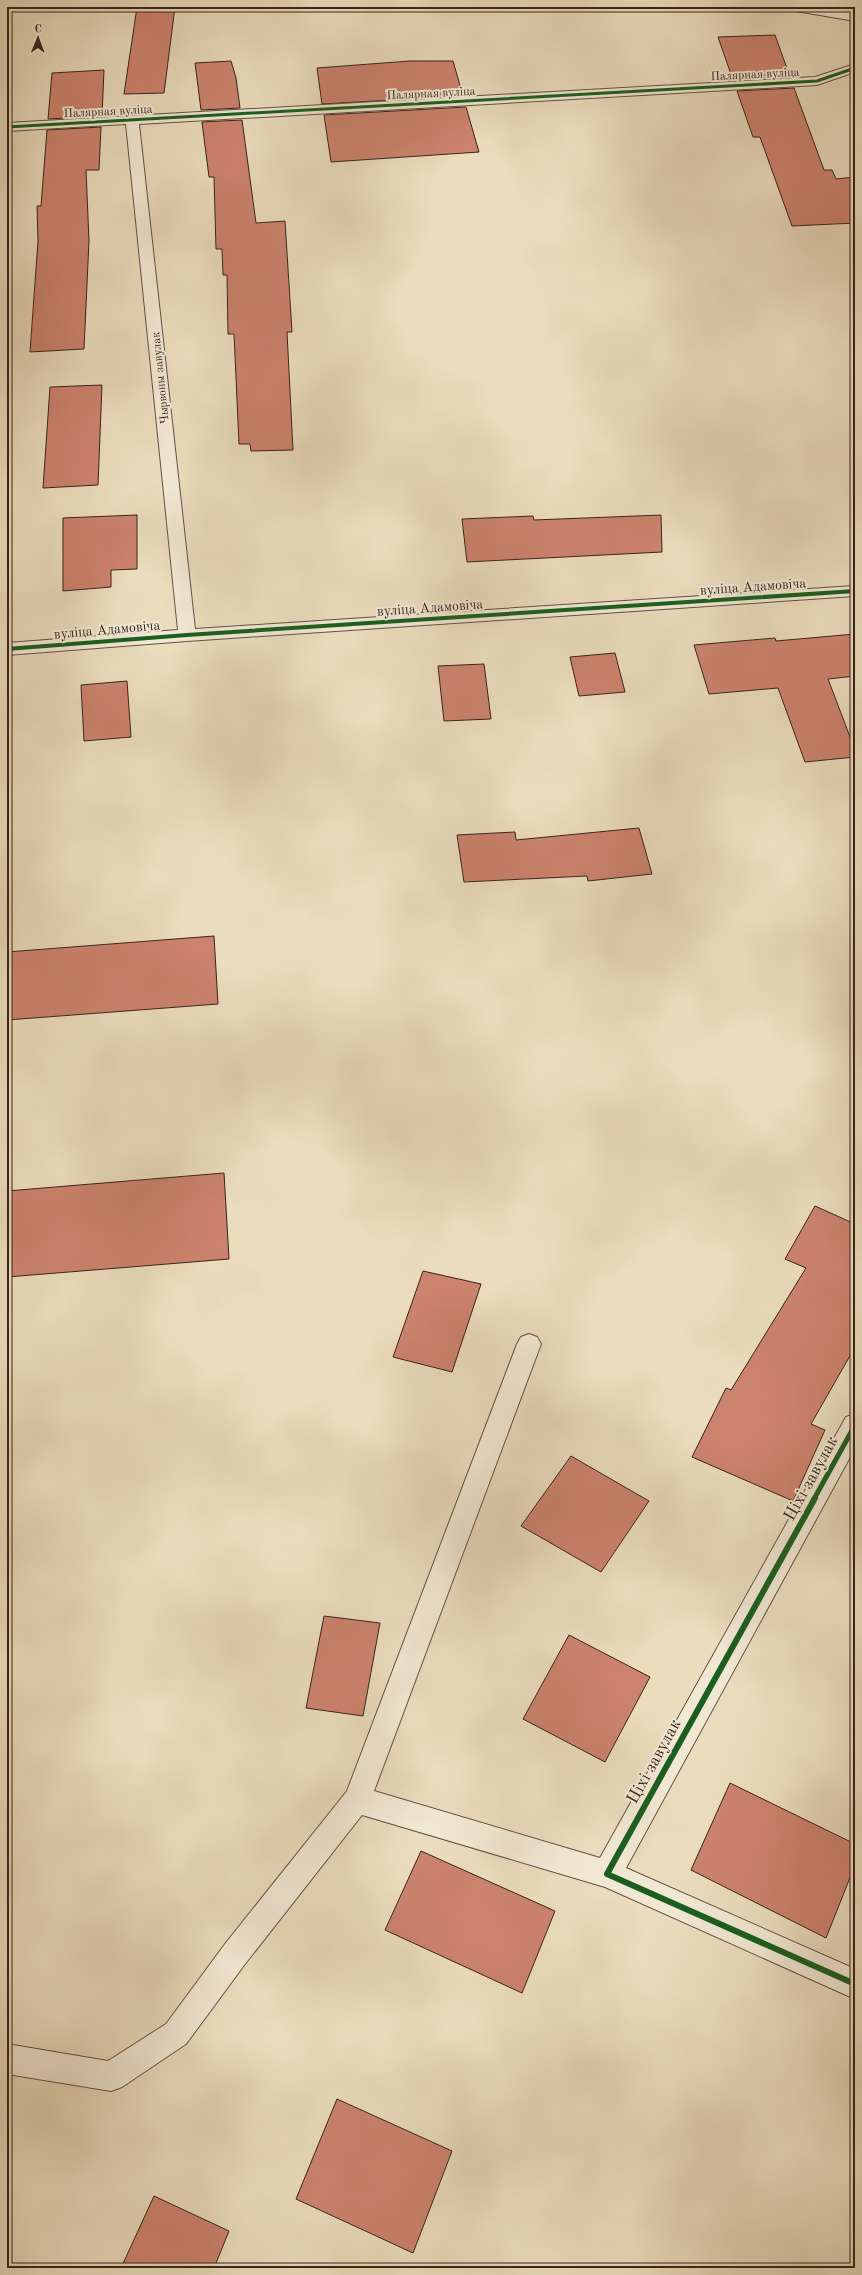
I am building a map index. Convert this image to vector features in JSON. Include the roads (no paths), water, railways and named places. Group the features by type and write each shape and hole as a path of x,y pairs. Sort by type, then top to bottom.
{"street":[{"path":"796,7 855,17"},
{"name":"Палярная вуліца","path":"7,127 817,81 855,68"},
{"name":"Чырвоны завулак","path":"132,120 187,635"},
{"name":"вуліца Адамовіча","path":"7,650 187,635 855,592"},
{"path":"7,2059 111,2076 176,2034 235,1954 357,1800 529,1344"},
{"name":"Ціхі завулак","path":"607,1874 855,1425"},
{"path":"357,1800 607,1874 855,1984"}]}
